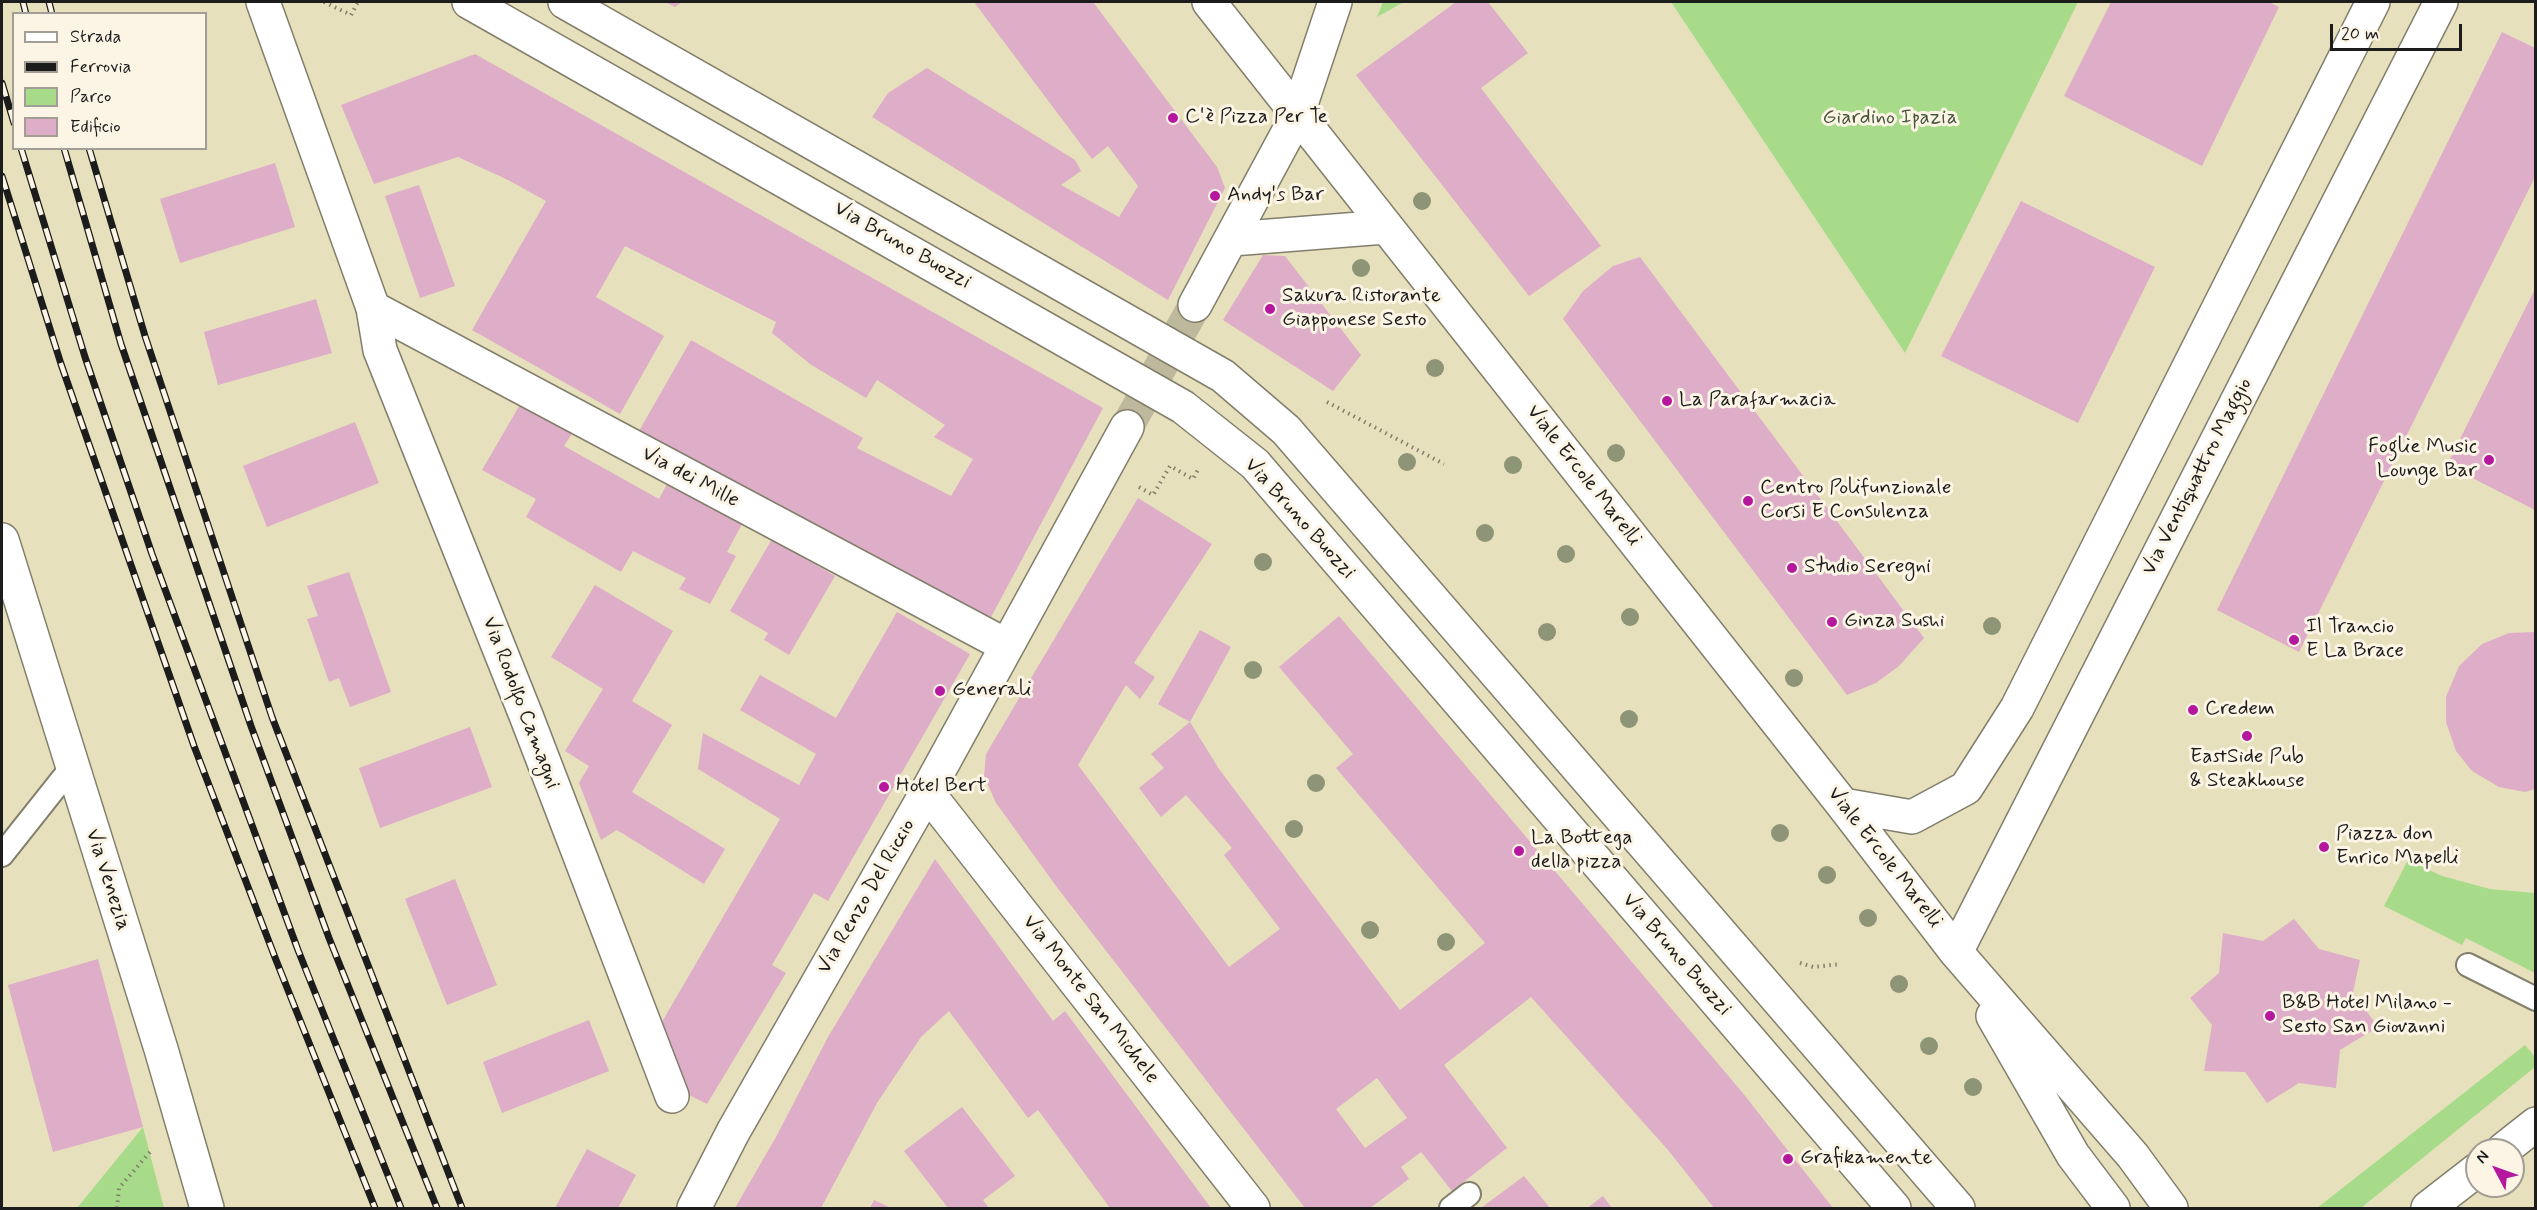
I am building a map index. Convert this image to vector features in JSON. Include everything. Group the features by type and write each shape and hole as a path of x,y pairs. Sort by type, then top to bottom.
{"street":[{"name":"Via Rodolfo Camagni","path":"263,2 373,309 380,350 531,729 672,1096"},
{"name":"Via Bruno Buozzi","path":"470,2 1183,406 1255,465 1894,1209"},
{"path":"565,2 1223,376 1277,423 1958,1209"},
{"name":"Viale Ercole Marelli","path":"1209,2 1843,805 1956,952 2133,1156 2171,1209"},
{"path":"1195,305 1297,116 1335,2"},
{"path":"1843,805 1912,817 1966,788 2017,708 2373,2"},
{"name":"Via Ventiquattro Maggio","path":"1956,952 2440,2"},
{"path":"1232,239 1385,227"},
{"name":"Via dei Mille","path":"373,309 1007,646"},
{"name":"Via Renzo Del Riccio","path":"694,1209 733,1132 927,792 1127,427"},
{"name":"Via Venezia","path":"3,546 161,1049 207,1209"},
{"name":"Via Monte San Michele","path":"927,792 1253,1209"},
{"name":"Viale Ercole Marelli","path":"1956,952 2073,1155 2113,1209"},
{"path":"2518,1138 2535,1124"},
{"name":"Viale Ercole Marelli","path":"2073,1155 2093,1209"},
{"path":"2428,1209 2465,1180"}],"lane":[{"path":"2,855 71,768"},
{"path":"2468,965 2535,999"},
{"path":"1451,1209 1469,1194"}],"path":[{"path":"324,2 351,15 358,2"},
{"path":"1327,402 1444,464"},
{"path":"1153,495 1170,466 1193,479 1201,465"},
{"path":"1794,960 1813,967 1841,963"},
{"path":"117,1209 119,1188 153,1149"}],"green space":[{"path":"1383,2 1404,2 1377,17"},
{"name":"Giardino Ipazia","path":"1671,2 2078,2 1905,353"},
{"path":"2408,860 2442,876 2490,889 2535,893 2535,973 2466,938 2462,945 2384,906"},
{"path":"2525,1045 2535,1057 2535,1067 2361,1208 2317,1208"},
{"path":"143,1127 164,1208 77,1208"}],"building":[{"path":"665,2 682,2 675,7"},
{"path":"974,2 1093,2 1217,167 1225,188 1168,300 872,117 888,93 927,68 1075,160 1081,171 1061,185 1119,217 1138,186 1108,146 1092,159"},
{"path":"1456,2 1488,2 1528,53 1481,88 1601,246 1529,296 1356,75"},
{"path":"2111,2 2269,2 2279,7 2202,166 2064,96"},
{"path":"2502,32 2535,48 2535,177 2299,652 2217,610"},
{"path":"475,54 1103,408 990,619 639,431 691,340 863,438 857,448 951,496 973,459 934,437 945,425 877,380 866,398 810,364 772,333 776,322 625,246 596,297 664,336 620,414 472,330 546,201 458,157 374,184 341,105"},
{"path":"275,163 295,227 180,263 160,199"},
{"path":"419,185 455,286 420,298 385,196"},
{"path":"2021,201 2155,267 2078,423 1941,356"},
{"path":"1263,255 1285,256 1361,355 1333,391 1223,320"},
{"path":"1640,257 1924,638 1899,666 1876,683 1847,695 1563,319 1583,291 1613,266"},
{"path":"2535,289 2535,510 2447,465"},
{"path":"316,299 332,353 218,385 204,332"},
{"path":"525,396 577,426 564,446 659,499 667,484 742,524 727,552 736,556 710,604 679,589 686,578 633,551 621,572 526,517 536,499 482,470"},
{"path":"355,422 379,483 267,527 243,466"},
{"path":"1138,498 1212,544 1134,663 1155,677 1140,699 1126,685 1078,765 1229,967 1280,929 1224,855 1232,848 1186,795 1161,817 1139,788 1164,768 1151,754 1190,722 1219,769 1400,1010 1485,943 1336,768 1353,754 1279,667 1339,616 1742,1092 1833,1208 1714,1208 1668,1150 1531,997 1444,1065 1507,1148 1452,1191 1421,1152 1401,1167 1409,1179 1370,1208 1305,1208 1059,890 996,803 984,776 986,754","holes":["1377,1078 1407,1118 1365,1148 1336,1109"]},
{"path":"772,539 835,576 789,655 764,640 768,633 730,611"},
{"path":"349,572 391,692 350,707 339,678 329,682 307,619 318,616 307,586"},
{"path":"595,585 673,631 632,701 672,725 632,792 725,849 704,884 617,830 601,840 579,783 589,766 565,751 603,689 551,657"},
{"path":"897,612 970,654 828,901 814,893 772,965 786,973 707,1104 685,1093 659,1027 780,819 698,769 703,733 799,785 816,754 740,710 760,675 836,718"},
{"path":"1200,630 1231,647 1190,722 1158,704"},
{"path":"2535,632 2535,789 2525,792 2499,787 2472,771 2456,751 2446,722 2446,697 2459,666 2482,644 2509,633"},
{"path":"470,727 492,787 380,828 359,768"},
{"path":"935,859 1053,1021 1065,1011 1211,1208 1110,1208 1038,1110 1028,1118 949,1011 921,1037 877,1103 821,1208 735,1208 776,1137 828,1037"},
{"path":"455,879 497,985 447,1005 405,899"},
{"path":"2294,919 2319,949 2360,960 2353,992 2378,1027 2340,1050 2336,1088 2299,1083 2267,1103 2245,1072 2204,1071 2212,1025 2190,998 2219,973 2223,933 2263,941"},
{"path":"98,959 143,1127 53,1152 8,985"},
{"path":"589,1020 609,1071 502,1113 483,1062"},
{"path":"962,1107 1015,1176 983,1200 989,1208 948,1208 904,1151"},
{"path":"587,1149 636,1175 618,1208 555,1208"},
{"path":"1524,1176 1550,1208 1481,1208"},
{"path":"1603,1196 1612,1208 1587,1208"},
{"path":"874,1200 891,1208 870,1208"}],"tunnel":[{"path":"1127,427 1195,305"}],"railway":[{"path":"23,2 26,12"},
{"path":"49,2 52,12"},
{"path":"2,83 12,116"},
{"path":"22,150 85,357 152,554 298,950 401,1208"},
{"path":"65,150 121,344 251,726 329,938 437,1208"},
{"path":"90,150 145,336 272,717 462,1208"},
{"path":"2,176 61,364 194,746 375,1208"}],"place":[{"name":"C'è Pizza Per Te","path":"1173,118"},
{"name":"Andy's Bar","path":"1215,196"},
{"name":"Sakura Ristorante Giapponese Sesto","path":"1270,309"},
{"name":"La Parafarmacia","path":"1667,401"},
{"name":"Foglie Music Lounge Bar","path":"2489,460"},
{"name":"Centro Polifunzionale Corsi E Consulenza","path":"1748,501"},
{"name":"Studio Seregni","path":"1792,568"},
{"name":"Ginza Sushi","path":"1832,622"},
{"name":"Il Trancio E La Brace","path":"2294,640"},
{"name":"Generali","path":"940,691"},
{"name":"Credem","path":"2193,710"},
{"name":"EastSide Pub & Steakhouse","path":"2247,736"},
{"name":"Hotel Bert","path":"884,787"},
{"name":"Piazza don Enrico Mapelli","path":"2324,847"},
{"name":"La Bottega della pizza","path":"1519,851"},
{"name":"B&B Hotel Milano - Sesto San Giovanni","path":"2270,1016"},
{"name":"Grafikamente","path":"1788,1159"}]}
